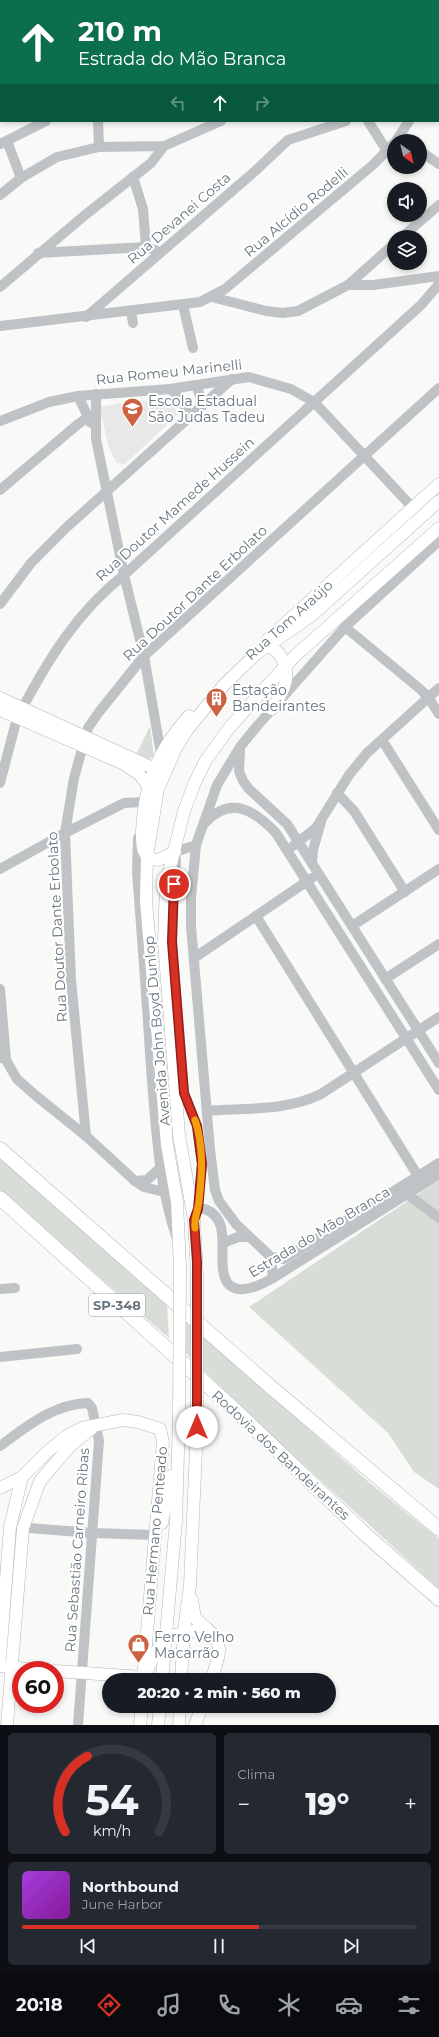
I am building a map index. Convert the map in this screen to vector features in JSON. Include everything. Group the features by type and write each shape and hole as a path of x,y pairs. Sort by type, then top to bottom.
{"highway":[{"name":"SP-348","path":"0,1149 272,1388 439,1529"},
{"name":"Rodovia dos Bandeirantes","path":"0,1198 235,1410 366,1535 439,1598"}],"main road":[{"name":"Rua Tom Araújo","path":"155,769 161,754 175,733 215,692 252,655 439,484"},
{"path":"252,655 268,646 311,616 439,501"},
{"name":"Avenida John Boyd Dunlop","path":"181,1673 184,1631 190,1585 197,1427 197,1273 196,1214 179,1135 164,942 166,891 170,866 175,852 184,811 195,782 206,760 230,727 284,667 439,528"},
{"path":"268,646 277,649 280,653 286,680 284,687 272,709"},
{"name":"Avenida John Boyd Dunlop","path":"163,1673 176,1521 179,1418 180,1267 177,1202 167,1145 150,956 146,901 147,856 158,789 166,768 187,730 215,692"},
{"path":"0,698 20,714"},
{"path":"0,710 20,714 85,742 155,769 148,786 144,802 141,821 142,847 147,856 158,860 175,852"},
{"path":"85,742 133,769 148,786"},
{"name":"Rua Hermano Penteado","path":"95,1425 124,1420 138,1422 160,1429 163,1442 143,1673"},
{"path":"0,1488 22,1477 47,1452 68,1435 82,1428 95,1425"},
{"path":"6,1725 6,1667 22,1528 40,1481 71,1445 95,1425"},
{"path":"154,1535 160,1530 162,1524 171,1476 178,1462"},
{"path":"22,1477 40,1481"},
{"path":"0,1658 10,1527 22,1477"},
{"path":"190,1585 193,1613 198,1622 217,1639 220,1652 213,1673"},
{"path":"146,1673 166,1637 184,1631 206,1628"},
{"path":"64,1672 102,1675"},
{"path":"140,1725 141,1713"},
{"path":"158,1725 159,1713"},
{"path":"179,1725 180,1713"},
{"path":"195,1725 199,1713"}],"street":[{"path":"21,178 3,142 44,122"},
{"path":"98,122 98,147"},
{"path":"1,192 21,178 57,157 98,147 164,146 219,122"},
{"name":"Rua Devanei Costa","path":"86,317 288,140 343,122"},
{"path":"369,122 387,136"},
{"name":"Rua Alcídio Rodelli","path":"401,134 408,122"},
{"path":"0,288 38,253 151,163 164,146"},
{"name":"Rua Alcídio Rodelli","path":"0,326 183,305 200,302 212,297 225,289 387,151"},
{"path":"427,156 439,164"},
{"path":"133,178 142,209 146,246"},
{"path":"410,230 439,205"},
{"path":"38,253 146,246 160,252"},
{"path":"212,297 266,311 283,313 298,311 348,284 387,250"},
{"path":"348,284 373,285 439,276"},
{"name":"Rua Doutor Mamede Hussein","path":"0,782 20,714 44,668 63,639 104,591 124,575 421,305 439,284"},
{"path":"183,305 193,348"},
{"path":"132,311 133,323"},
{"name":"Rua Romeu Marinelli","path":"0,421 49,402 78,396 170,388 233,378 250,377 290,389 314,402 413,508"},
{"path":"0,604 31,563 68,526 233,378"},
{"path":"196,385 203,404"},
{"path":"170,388 180,397 185,405 188,418"},
{"name":"Rua Doutor Dante Erbolato","path":"86,1136 71,980 65,833 72,786 88,728 144,656 439,388"},
{"path":"0,490 64,435 92,416 96,394"},
{"path":"78,396 92,416 96,431 124,575 144,656 161,754"},
{"path":"439,541 345,627 240,747 217,785 201,826 196,845 190,898 192,939 210,1149 215,1190 226,1213 271,1257 284,1259 439,1162"},
{"path":"345,627 428,697 439,714"},
{"path":"289,853 298,841 311,833 322,820 349,775 382,740 439,688"},
{"path":"382,740 439,830"},
{"path":"240,747 239,771 243,782 282,819 298,841 439,1062"},
{"path":"337,793 354,811 405,892"},
{"path":"0,869 124,802 144,802"},
{"path":"201,826 209,818 222,810 238,808 248,810 267,823 276,832 306,882 439,1090"},
{"path":"312,862 313,850 322,820"},
{"path":"141,821 138,837 137,872 160,1168 168,1214 179,1246"},
{"path":"196,845 175,852 176,862 172,912 172,942 184,1093 197,1126 202,1175"},
{"path":"352,926 439,869"},
{"path":"194,958 319,874"},
{"path":"256,916 418,1176"},
{"path":"192,939 205,943 220,940"},
{"path":"385,979 439,944"},
{"path":"0,990 3,1059 17,1079 86,1136 135,1181 144,1187 164,1192"},
{"path":"207,1111 291,1105 306,1101 321,1094 439,1017"},
{"path":"196,1214 202,1175 210,1149"},
{"path":"135,1181 147,1180 160,1168"},
{"name":"Estrada do Mão Branca","path":"196,1214 205,1209 212,1211 217,1217 221,1225 223,1270 228,1282 234,1288 247,1290 273,1278 439,1174"},
{"path":"407,1194 439,1218"},
{"path":"223,1243 238,1237 249,1237"},
{"path":"271,1257 273,1278"},
{"path":"0,1289 15,1288"},
{"path":"0,1358 77,1349"},
{"name":"Rua Sebastião Carneiro Ribas","path":"0,1446 48,1413 78,1403 88,1403 92,1408 99,1441 78,1725"},
{"path":"10,1527 92,1533 154,1535"}],"shaded area":[{"name":"Escola Estadual São Judas Tadeu","path":"136,400 173,403 178,414 125,464 116,463 108,445 100,407"},
{"path":"150,726 154,756 147,760 136,755"},
{"path":"0,1158 167,1304 169,1338 0,1190"},
{"path":"439,1180 439,1489 414,1472 388,1433 249,1307"},
{"path":"185,1320 371,1484 439,1539 439,1589 244,1410 185,1352"}],"slow traffic":[{"path":"195,1120 199,1138 202,1175 198,1209 194,1220 195,1228"}],"place":[{"name":"Escola Estadual São Judas Tadeu","path":"133,428"},
{"name":"Estação Bandeirantes","path":"217,718"},
{"name":"Ferro Velho Macarrão","path":"139,1664"}],"route":[{"path":"174,884 172,942 184,1093 186,1102 197,1126 202,1164 198,1209 194,1220 197,1262 197,1427"}]}
